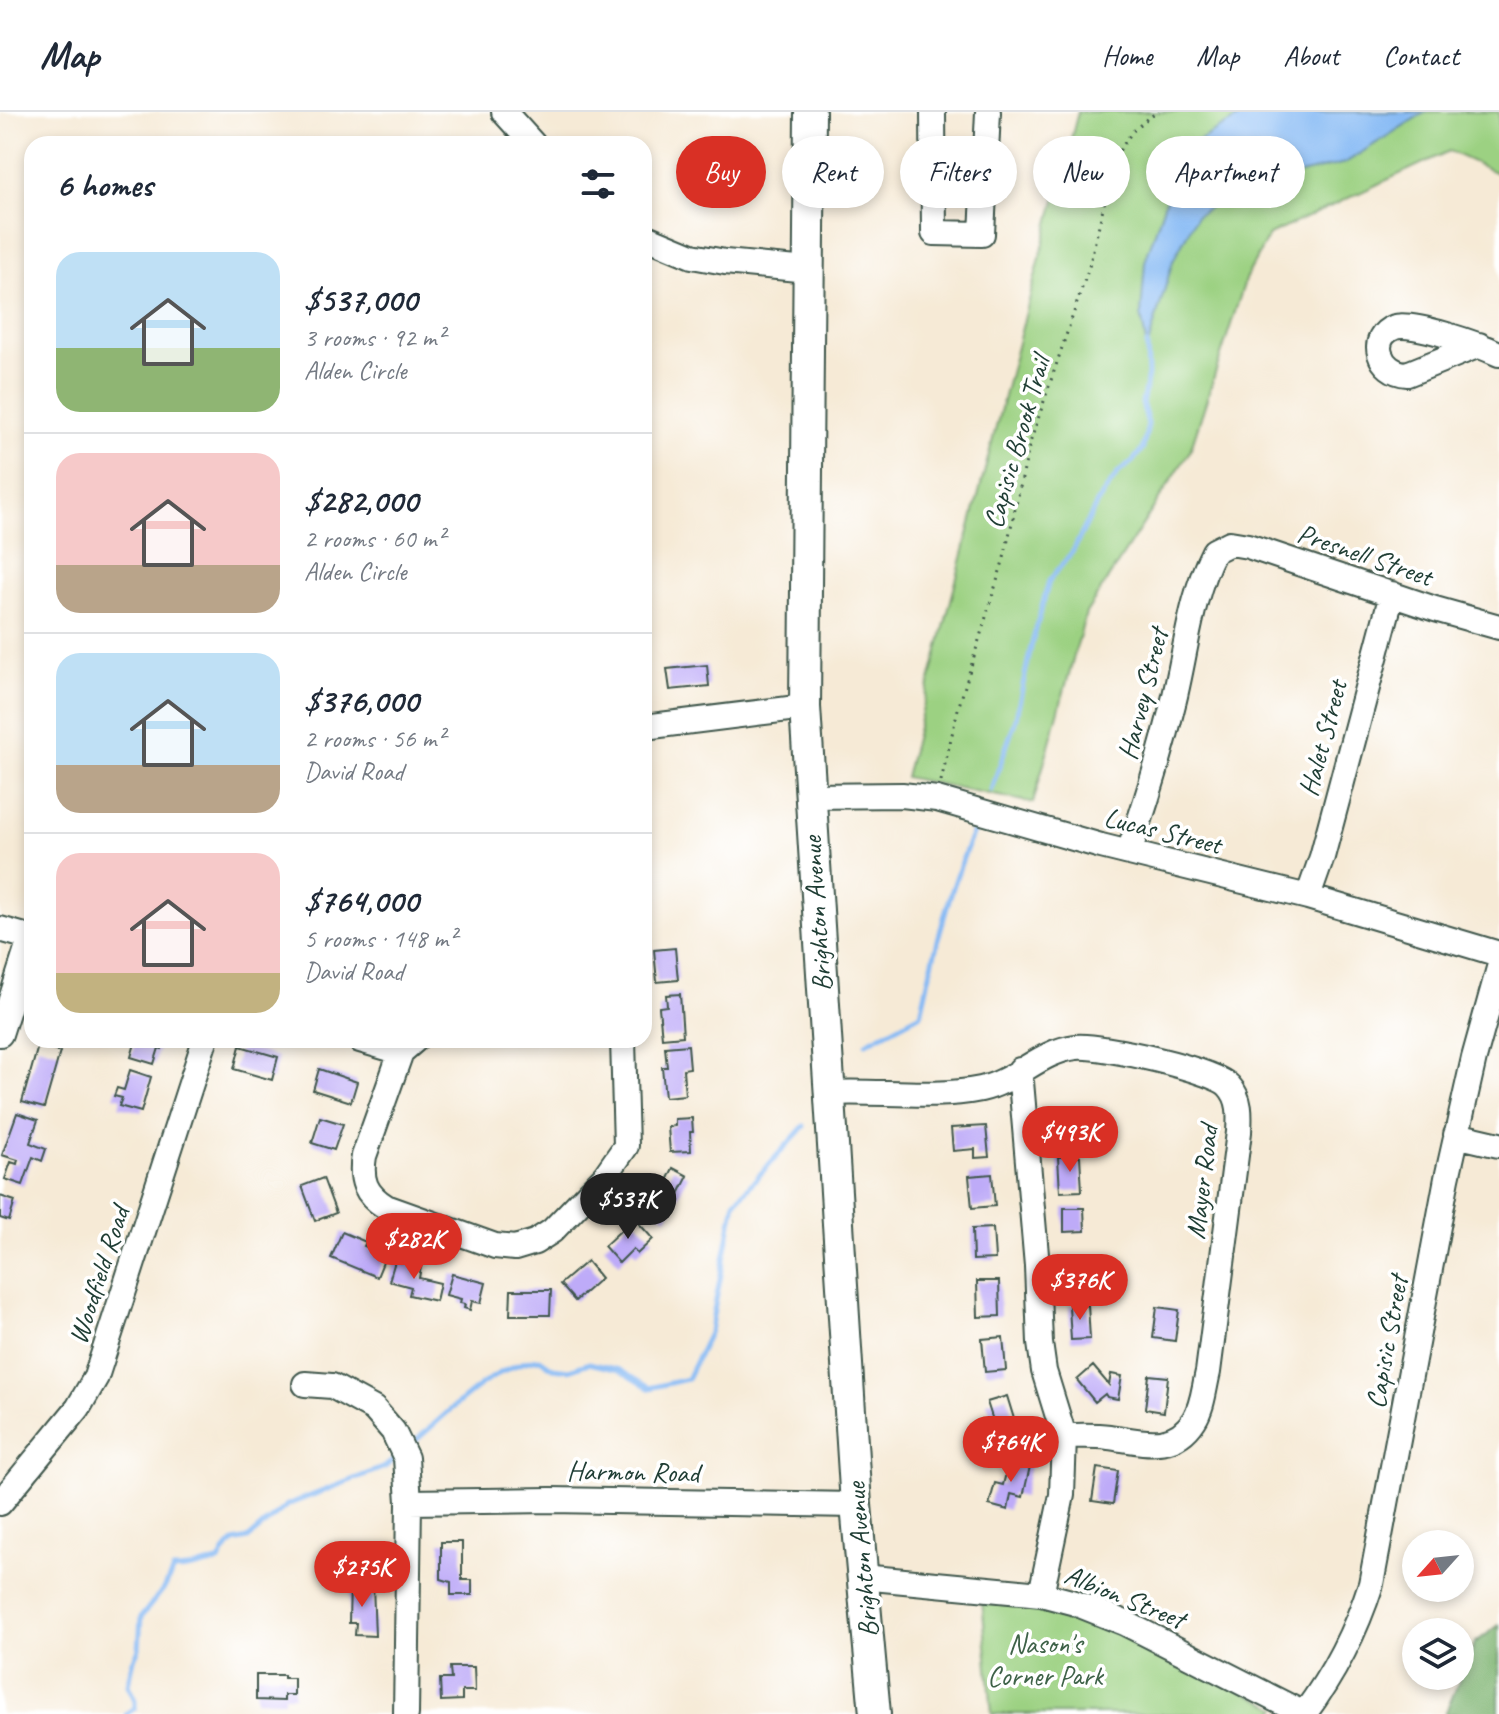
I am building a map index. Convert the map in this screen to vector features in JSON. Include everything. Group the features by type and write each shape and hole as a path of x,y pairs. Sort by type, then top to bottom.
{"main road":[{"name":"Brighton Avenue","path":"810,112 805,707 856,1505 875,1714"}],"street":[{"path":"504,112 526,136"},
{"path":"933,112 934,233 982,234 988,112"},
{"path":"652,239 692,256 808,270"},
{"name":"Presnell Street","path":"1214,551 1230,543 1248,546 1435,609 1499,627"},
{"name":"Harvey Street","path":"1129,852 1144,811 1173,704 1198,588 1214,551"},
{"name":"Halet Street","path":"1308,897 1322,857 1392,594"},
{"path":"652,726 805,707"},
{"name":"Lucas Street","path":"809,796 902,795 937,799 1101,846 1308,897 1499,954"},
{"path":"0,929 24,936"},
{"path":"0,1034 24,960"},
{"name":"Capisic Street","path":"1304,1714 1328,1683 1360,1617 1371,1584 1456,1135 1499,968"},
{"name":"Mayer Road","path":"828,1093 909,1094 981,1089 1000,1082 1035,1060 1075,1047 1114,1050 1211,1075 1227,1083 1237,1098 1240,1115 1208,1372 1194,1420 1181,1435 1162,1443 1064,1436"},
{"name":"Woodfield Road","path":"0,1503 78,1408 96,1377 202,1048"},
{"path":"407,1048 364,1156 364,1186 373,1199 386,1207 495,1246 515,1248 535,1242 552,1231 619,1160 626,1146 623,1048"},
{"path":"1020,1070 1037,1266 1040,1343 1044,1371 1064,1436 1062,1495 1041,1594"},
{"path":"1456,1135 1499,1145"},
{"path":"305,1384 332,1386 360,1401 384,1419 406,1458 409,1502 406,1714"},
{"name":"Harmon Road","path":"409,1502 551,1500 856,1505"},
{"name":"Albion Street","path":"862,1577 1041,1594 1075,1603 1125,1623 1304,1714"}],"path":[{"name":"Capisic Brook Trail","path":"937,799 958,709 1004,558 1030,443 1089,267 1112,170 1119,151 1132,132 1159,112"}],"green space":[{"path":"1078,112 1499,112 1499,174 1449,151 1269,235 1246,278 1190,451 1086,613 1033,803 905,777 1053,208 1130,208 1130,136 1072,136"},
{"name":"Nason's Corner Park","path":"982,1599 1062,1606 1278,1708 1273,1714 992,1714"},
{"path":"1499,1625 1499,1714 1445,1714 1455,1690 1474,1690 1475,1643"}],"water":[{"path":"1248,112 1425,112 1345,163 1305,173 1305,136 1207,136"},
{"path":"1163,208 1209,208 1197,215 1173,261 1147,349 1141,314 1145,262"}],"building":[{"path":"707,665 709,686 670,690 667,669"},
{"path":"675,948 678,980 657,982 654,950"},
{"path":"680,994 683,1036 662,1038 659,1007 667,1006 666,995"},
{"path":"688,1045 690,1068 683,1069 685,1095 665,1097 662,1067 667,1067 665,1047"},
{"path":"37,1048 60,1052 44,1108 22,1102"},
{"path":"134,1048 159,1048 154,1064 131,1057"},
{"path":"239,1048 278,1057 272,1080 234,1069"},
{"path":"319,1069 357,1082 351,1102 313,1090"},
{"path":"130,1070 151,1077 141,1112 119,1106 122,1098 114,1096 117,1088 124,1090"},
{"path":"17,1113 38,1120 30,1143 46,1149 42,1161 33,1157 23,1185 5,1179 11,1162 17,1164 18,1160 2,1155"},
{"path":"320,1117 343,1124 334,1150 312,1143"},
{"path":"692,1118 691,1151 670,1152 668,1127 675,1126 675,1119"},
{"path":"986,1126 989,1157 975,1158 975,1149 953,1151 951,1128"},
{"path":"1080,1156 1082,1191 1060,1192 1058,1157"},
{"path":"673,1168 688,1176 667,1218 645,1207 659,1180 666,1183"},
{"path":"992,1174 995,1206 972,1208 969,1176"},
{"path":"323,1178 336,1213 315,1221 302,1186"},
{"path":"0,1196 15,1201 9,1221 0,1218"},
{"path":"1064,1208 1084,1208 1085,1231 1064,1232"},
{"path":"634,1218 653,1239 637,1254 633,1249 619,1263 604,1246"},
{"path":"993,1228 995,1259 973,1260 972,1229"},
{"path":"342,1232 386,1255 377,1277 331,1258"},
{"path":"1067,1258 1086,1258 1086,1275 1097,1275 1098,1288 1068,1289"},
{"path":"395,1261 421,1267 419,1278 440,1283 436,1301 409,1295 411,1287 389,1281"},
{"path":"587,1261 601,1278 575,1301 560,1284"},
{"path":"452,1274 486,1283 481,1303 472,1301 470,1310 464,1308 461,1299 446,1295"},
{"path":"977,1281 999,1281 1000,1316 978,1317"},
{"path":"511,1290 551,1290 550,1315 510,1315"},
{"path":"1088,1305 1090,1339 1071,1340 1069,1306"},
{"path":"1157,1307 1179,1310 1175,1341 1153,1338"},
{"path":"1003,1337 1006,1370 985,1372 982,1339"},
{"path":"1093,1366 1109,1385 1111,1374 1122,1376 1118,1399 1105,1394 1095,1402 1077,1380"},
{"path":"1149,1375 1168,1377 1164,1412 1145,1409"},
{"path":"1007,1396 1018,1432 999,1439 987,1402"},
{"path":"1010,1457 1031,1462 1023,1497 1011,1494 1008,1510 989,1505 995,1483 1003,1485"},
{"path":"1097,1468 1118,1471 1113,1504 1092,1501"},
{"path":"441,1542 462,1542 462,1580 472,1580 472,1595 451,1595 451,1582 441,1579"},
{"path":"350,1584 373,1585 375,1636 355,1635 356,1623 349,1623"},
{"path":"450,1667 474,1667 475,1691 462,1691 462,1700 441,1701 440,1679 451,1679"},
{"path":"256,1675 294,1678 294,1695 284,1695 284,1701 256,1700"}],"waterway":[{"path":"991,790 1015,722 1049,581 1073,551 1097,503 1119,472 1143,448 1148,424 1142,403 1148,375 1147,344"},
{"path":"866,1043 921,1014 951,893 977,823"},
{"path":"408,1447 486,1381 522,1363 540,1359 553,1368 569,1370 589,1363 619,1370 649,1388 687,1379 710,1331 735,1202 804,1126"},
{"path":"126,1714 135,1708 128,1685 132,1663 139,1649 141,1617 165,1587 173,1570 219,1562 234,1542 248,1539 287,1505 385,1467 398,1456"}]}
